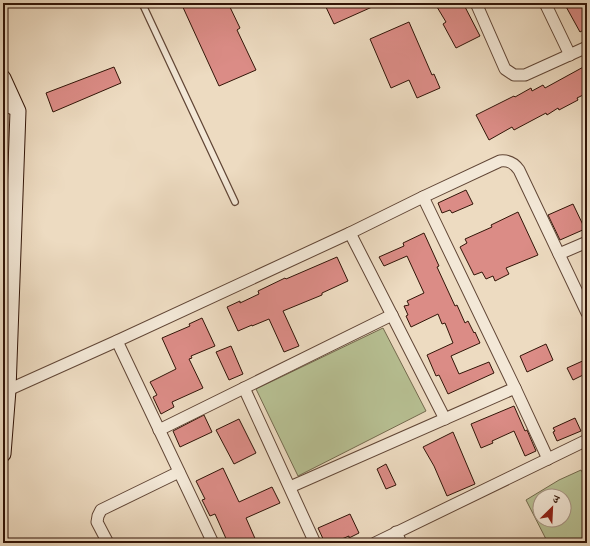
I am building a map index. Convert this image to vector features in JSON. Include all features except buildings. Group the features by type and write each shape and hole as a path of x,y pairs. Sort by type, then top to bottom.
{"street":[{"path":"476,3 504,68 514,75 525,75 587,47"},
{"path":"545,3 570,55"},
{"path":"3,78 18,111 8,390 3,454"},
{"path":"3,105 18,111"},
{"path":"8,390 350,233 500,161 509,161 519,170 587,313"},
{"path":"423,197 548,459"},
{"path":"350,233 445,419"},
{"path":"559,254 587,242"},
{"path":"159,430 392,314"},
{"path":"117,341 213,543"},
{"path":"244,388 316,543"},
{"path":"290,487 515,388"},
{"path":"375,543 587,440"},
{"path":"108,543 97,522 101,510 179,472"},
{"path":"396,532 401,543"}],"lane":[{"path":"142,3 235,202"}],"green space":[{"path":"383,328 426,411 298,476 256,389"},
{"path":"581,470 587,481 587,543 548,543 540,528 572,528 572,488 546,488"},
{"path":"532,496 532,512 526,500"}]}
